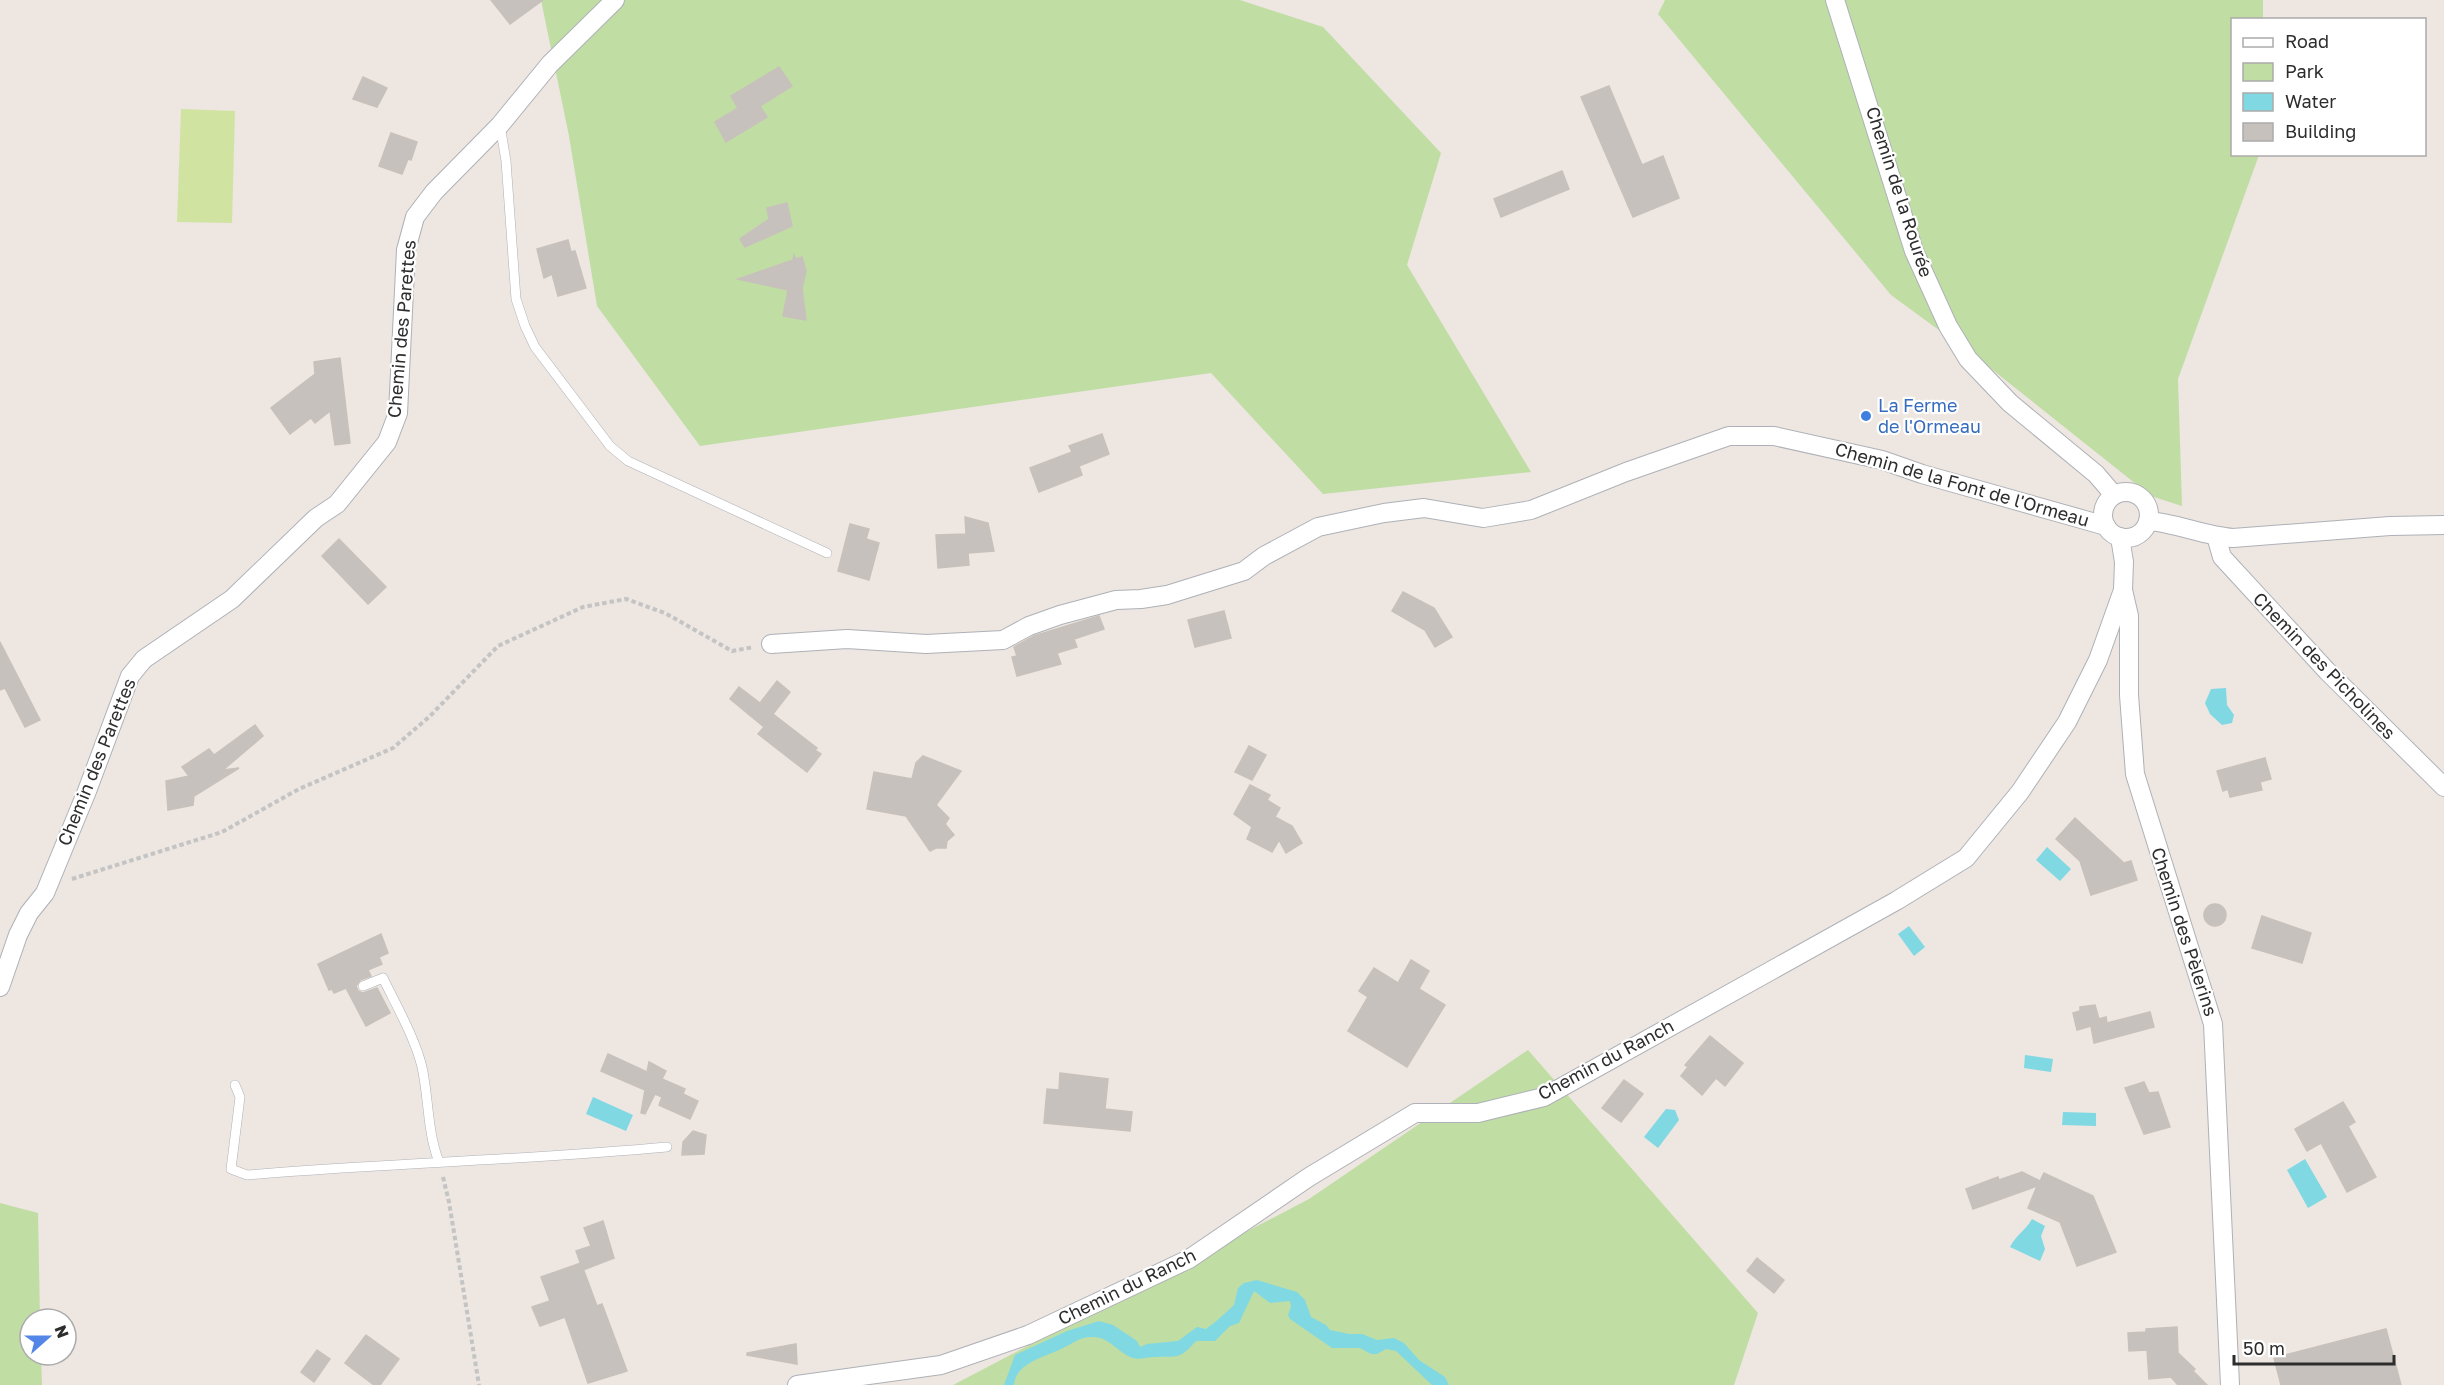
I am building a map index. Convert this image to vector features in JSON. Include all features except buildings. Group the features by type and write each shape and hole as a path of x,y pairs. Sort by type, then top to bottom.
{"street":[{"name":"Chemin des Parettes","path":"0,987 18,935 29,913 45,893 87,791 130,676 144,659 232,599 316,518 337,504 387,442 398,413 406,250 415,217 434,192 500,125 550,64 615,0"},
{"name":"Chemin de la Rourée","path":"1835,0 1914,251 1948,326 1968,359 2010,403 2096,474 2115,495"},
{"name":"Chemin de la Font de l'Ormeau","path":"771,644 847,639 926,644 1004,640 1029,626 1060,615 1116,600 1167,595 1244,571 1264,556 1318,528 1384,513 1424,508 1483,518 1531,510 1626,472 1729,436 1774,436 1882,460 2113,531"},
{"path":"2123,492 2132,493 2146,503 2148,521 2137,535 2113,531 2104,509 2115,495 2123,492"},
{"path":"2148,521 2163,522 2216,537 2233,538 2390,526 2444,525"},
{"name":"Chemin du Ranch","path":"797,1385 941,1365 1029,1335 1189,1259 1309,1177 1415,1113 1478,1113 1544,1097 1896,901 1966,858 2019,792 2067,722 2098,660 2123,590 2124,562 2113,531"},
{"name":"Chemin des Picholines","path":"2216,537 2222,557 2327,672 2444,787"},
{"name":"Chemin des Pèlerins","path":"2123,590 2129,616 2129,695 2134,774 2213,1024 2230,1385"}],"lane":[{"path":"500,125 506,161 516,299 535,347 610,446 628,461 827,553"},
{"path":"363,986 383,978 402,1018 421,1065 431,1142 439,1162"},
{"path":"235,1084 240,1097 231,1169 247,1175 591,1154 667,1147"}],"path":[{"path":"45,893 74,879 222,832 299,789 393,748 429,717 498,646 583,607 626,599 665,613 732,651 771,644"},
{"path":"439,1162 449,1202 479,1385"}],"green space":[{"path":"541,0 1240,0 1323,27 1441,153 1407,265 1531,472 1323,494 1211,373 700,446 597,306 569,136"},
{"path":"1665,0 2263,0 2263,18 2231,18 2231,156 2259,156 2178,379 2182,506 2151,496 1984,363 1891,295 1658,14"},
{"path":"181,109 235,111 232,223 177,222"},
{"path":"1528,1050 1758,1313 1734,1385 953,1385 1309,1199"},
{"path":"0,1203 38,1213 40,1307 18,1307 18,1367 41,1367 42,1385 0,1385"}],"water":[{"path":"2226,688 2227,705 2234,715 2232,723 2222,725 2210,714 2205,703 2211,689"},
{"path":"2047,847 2071,869 2060,881 2036,860"},
{"path":"1909,926 1925,947 1914,956 1898,934"},
{"path":"2025,1055 2053,1059 2051,1072 2024,1068"},
{"path":"593,1097 633,1115 626,1131 586,1114"},
{"path":"1666,1109 1675,1110 1679,1120 1658,1148 1644,1137"},
{"path":"2063,1112 2096,1113 2096,1126 2062,1125"},
{"path":"2305,1159 2327,1197 2308,1208 2287,1170"},
{"path":"2032,1219 2045,1226 2041,1236 2045,1249 2040,1261 2010,1247"},
{"path":"1257,1280 1297,1292 1305,1300 1311,1317 1326,1325 1330,1330 1362,1334 1377,1340 1394,1338 1404,1343 1419,1360 1445,1377 1449,1385 1432,1385 1396,1351 1386,1349 1377,1354 1371,1354 1360,1348 1332,1348 1290,1319 1288,1315 1291,1307 1290,1301 1270,1303 1254,1291 1239,1323 1230,1326 1215,1341 1196,1341 1178,1356 1135,1359 1103,1339 1087,1337 1033,1361 1020,1371 1014,1385 1004,1385 1015,1355 1067,1331 1099,1321 1113,1325 1137,1341 1140,1347 1147,1344 1178,1341 1197,1327 1206,1329 1210,1326 1234,1305 1238,1288 1244,1283"}],"place":[{"name":"La Ferme de l'Ormeau","path":"1866,416"}]}
